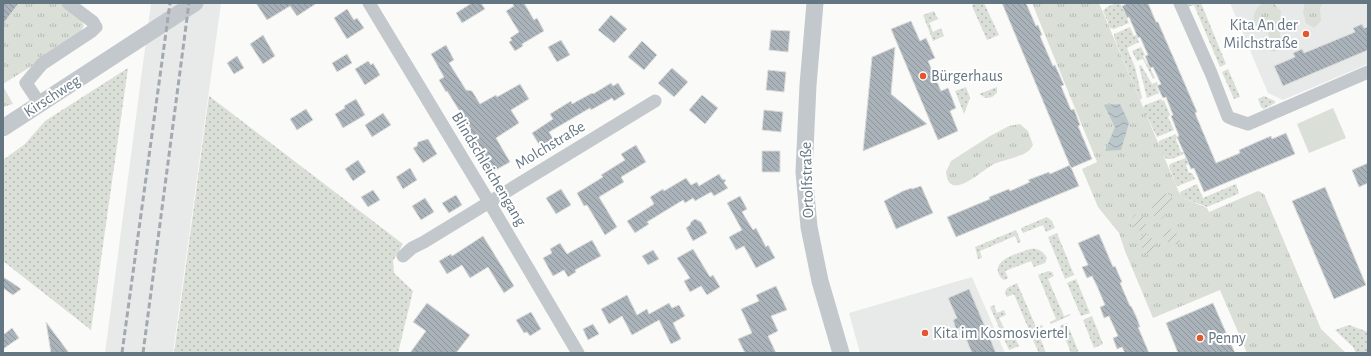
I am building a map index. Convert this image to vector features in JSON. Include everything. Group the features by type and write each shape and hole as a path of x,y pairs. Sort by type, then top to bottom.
{"street":[{"path":"40,104 26,83 42,64 96,27 93,22 68,3"},
{"name":"Kirschweg","path":"3,128 195,3"},
{"name":"Blindschleichengang","path":"369,3 578,353"},
{"name":"Ortolfstraße","path":"815,3 808,84 804,172 809,227 820,281 841,353"},
{"path":"1180,3 1228,116 1233,119 1248,124 1368,72"},
{"name":"Molchstraße","path":"403,256 412,248 655,101"}],"shaded area":[{"path":"151,3 221,3 173,353 105,353"},
{"name":"Kita An der Milchstraße","path":"1230,3 1368,3 1368,64 1283,100 1268,93"},
{"name":"Kita im Kosmosviertel","path":"972,277 1005,353 860,353 849,313"}],"green space":[{"path":"3,3 62,3 79,16 84,26 75,39 3,84"},
{"path":"974,3 984,3 999,35 987,40 972,6"},
{"path":"1032,3 1099,3 1181,197 1207,208 1209,212 1258,191 1264,194 1321,329 1346,353 1247,353 1220,290 1153,318 1119,233 1098,207 1082,169 1097,162"},
{"path":"1120,3 1129,23 1114,29 1110,28 1103,11 1107,7"},
{"path":"1185,3 1201,3 1226,64 1220,67 1194,5 1187,7"},
{"path":"1263,3 1273,3 1281,11 1279,28 1282,49 1273,52 1264,46 1269,36 1267,27 1260,28 1254,23 1255,12"},
{"path":"1305,3 1322,3 1320,9 1321,21 1314,28 1306,23 1303,12"},
{"path":"934,11 938,19 929,23 933,32 941,28 944,36 933,41 923,15"},
{"path":"1130,27 1134,36 1136,35 1139,42 1127,48 1135,67 1142,98 1140,100 1114,37 1114,34"},
{"path":"1141,47 1145,55 1143,56 1155,78 1153,79 1143,59 1137,61 1132,51"},
{"path":"1141,65 1152,84 1157,82 1158,85 1156,87 1159,93 1147,98 1139,66"},
{"path":"128,68 91,330 3,261 3,160 25,144 45,121"},
{"path":"1228,69 1240,97 1234,99 1222,72"},
{"path":"3,86 13,104 3,107"},
{"path":"966,87 970,98 964,114 955,91"},
{"path":"997,87 997,93 992,97 986,98 979,94"},
{"path":"209,96 403,244 393,261 394,273 413,291 398,353 174,353"},
{"path":"1264,96 1275,101 1275,103 1264,109 1261,107 1258,99"},
{"path":"1161,99 1162,101 1164,100 1170,115 1168,117 1174,130 1157,137 1143,108 1145,105"},
{"path":"1333,108 1346,138 1309,153 1297,124"},
{"path":"1020,124 1028,131 1033,145 1028,151 1019,156 990,166 963,184 953,185 950,183 946,172 951,161 990,136 1009,126"},
{"path":"1176,134 1176,140 1181,152 1184,154 1172,159 1166,158 1160,149 1159,141"},
{"path":"1186,158 1188,164 1186,165 1189,173 1192,173 1195,179 1178,186 1176,185 1169,166 1170,164"},
{"path":"1197,184 1203,198 1236,184 1239,193 1207,207 1181,197 1180,192"},
{"path":"1164,194 1172,197 1173,200 1167,213 1161,219 1153,215 1152,207 1160,196"},
{"path":"1136,214 1143,217 1146,225 1144,229 1138,231 1133,227 1132,223 1132,218"},
{"path":"1047,217 1052,221 1055,228 1046,232 1043,225 1023,233 1021,228"},
{"path":"1168,229 1174,231 1179,236 1180,240 1177,244 1171,245 1164,239 1163,235"},
{"path":"1016,230 1021,242 1018,243 1015,236 980,251 982,258 978,259 975,247"},
{"path":"1057,233 1074,275 1065,279 1048,237"},
{"path":"1144,233 1150,236 1155,245 1153,255 1151,256 1144,251 1141,244 1140,239"},
{"path":"1030,249 1040,250 1047,258 1045,263 1034,267 1031,261 1005,271 1008,278 1004,280 1001,278 998,272 1000,263 1015,254"},
{"path":"1048,271 1052,272 1054,276 1048,279 1064,316 1071,315 1051,324 1050,322 1056,319 1038,275"},
{"path":"1076,279 1090,313 1081,316 1067,283"},
{"path":"1017,283 1036,327 1042,325 1043,327 1023,335 1023,333 1029,330 1014,294 1007,297 1005,292 1007,288"},
{"path":"994,305 997,313 1004,310 1006,315 999,318 1010,340 1015,338 1019,346 1009,350 990,307"},
{"path":"1092,316 1103,344 1094,348 1083,320"},
{"path":"1067,323 1079,353 1071,353 1060,326"},
{"path":"1349,325 1368,332 1368,353 1356,353 1353,347 1335,330"},
{"path":"1039,335 1046,353 1039,353 1032,338"}],"water":[{"path":"1120,104 1129,123 1121,150 1105,151 1115,127 1104,105"}],"building":[{"path":"3,3 19,3 3,24"},
{"path":"256,3 317,3 297,16 290,6 267,20"},
{"path":"472,3 481,3 485,9 462,23 456,13"},
{"path":"512,3 524,3 534,20 537,18 544,31 522,44 523,46 515,51 509,42 512,40 510,38 519,32 506,11 514,6"},
{"path":"1002,3 1026,3 1036,26 1038,25 1042,35 1040,36 1053,66 1055,65 1064,85 1061,86 1071,110 1074,109 1080,125 1078,126 1092,159 1071,168"},
{"path":"1128,3 1148,3 1156,22 1158,22 1197,112 1195,113 1216,163 1240,153 1239,150 1271,136 1272,139 1286,133 1295,154 1204,192 1194,168 1191,169 1177,137 1179,136 1171,116 1173,115 1166,97 1163,98 1157,86 1161,84 1153,67 1150,68 1145,56 1148,55 1140,37 1138,38 1129,17 1127,18 1122,6"},
{"path":"347,9 354,20 357,18 364,28 347,39 334,18"},
{"path":"611,15 627,29 614,43 598,30"},
{"path":"911,21 920,41 926,38 935,58 928,61 941,91 948,88 956,108 950,111 958,131 938,140 891,29"},
{"path":"1362,24 1364,28 1368,27 1368,50 1283,86 1274,66 1295,57 1293,53 1302,49 1304,53 1355,32 1353,28"},
{"path":"771,30 790,31 788,52 769,50"},
{"path":"263,35 275,56 263,64 250,44"},
{"path":"561,40 570,55 557,62 548,47"},
{"path":"642,41 657,55 644,70 628,57"},
{"path":"446,45 454,60 449,63 466,90 472,91 480,104 496,95 497,97 520,84 529,99 511,110 519,123 496,138 510,162 492,172 472,140 474,139 469,131 471,129 439,80 444,77 431,54"},
{"path":"895,47 891,94 927,124 863,151 872,57"},
{"path":"347,54 352,63 337,72 332,63"},
{"path":"237,56 244,68 234,74 227,63"},
{"path":"368,61 371,65 373,63 380,75 365,85 355,69"},
{"path":"672,68 688,82 674,97 658,83"},
{"path":"768,70 786,72 784,92 766,90"},
{"path":"611,83 613,86 618,83 625,94 614,101 612,98 591,110 590,108 549,132 553,139 540,146 532,133 553,119 550,114 571,101 572,104"},
{"path":"702,95 718,108 705,124 689,110"},
{"path":"356,99 365,115 343,128 335,114 345,108 344,106"},
{"path":"306,109 313,120 297,130 290,119"},
{"path":"764,110 783,112 781,132 762,130"},
{"path":"383,113 391,125 372,137 365,125"},
{"path":"428,139 437,154 423,163 413,148 417,146 418,142"},
{"path":"636,145 646,162 621,177 624,182 599,197 617,227 605,235 587,205 584,206 577,193 603,177 601,175 625,160 621,154"},
{"path":"762,151 780,151 780,172 762,172"},
{"path":"358,160 366,172 353,181 345,169"},
{"path":"1368,163 1368,183 1359,187 1352,170"},
{"path":"1070,165 1079,186 956,237 947,217 990,199 989,197 1009,189 1010,191 1030,182 1028,180 1049,172 1050,174"},
{"path":"410,168 417,180 403,189 396,177"},
{"path":"719,174 722,179 726,180 724,183 728,188 714,196 711,192 695,201 693,198 685,203 683,200 647,222 649,224 635,233 627,221 654,204 650,197 663,189 664,191 686,178 691,185 697,182 699,186"},
{"path":"921,186 933,213 896,229 884,201 903,191"},
{"path":"1325,187 1366,285 1334,299 1292,201"},
{"path":"561,189 571,205 556,214 546,198"},
{"path":"373,190 380,200 368,207 361,197"},
{"path":"456,195 462,205 449,213 442,203"},
{"path":"740,196 747,209 742,212 753,230 756,228 766,247 768,245 775,258 756,268 744,246 736,250 729,237 742,230 727,203"},
{"path":"425,198 434,212 421,220 412,206"},
{"path":"695,219 701,222 707,233 693,241 686,228"},
{"path":"1099,234 1113,267 1115,266 1122,282 1120,283 1136,316 1140,327 1138,327 1149,353 1125,353 1122,347 1117,349 1113,338 1118,336 1109,316 1104,318 1100,307 1105,305 1097,286 1092,276 1087,278 1082,267 1088,265 1078,243"},
{"path":"483,236 514,286 504,293 488,267 470,278 462,265 447,274 439,261 451,254 452,256"},
{"path":"592,240 601,256 575,270 576,272 568,277 564,270 553,276 543,258 552,253 550,249 560,243 567,254"},
{"path":"693,249 710,277 713,275 720,287 707,295 701,286 690,292 684,281 690,278 677,258"},
{"path":"653,250 659,259 648,265 642,256"},
{"path":"3,277 21,289 13,295 3,288"},
{"path":"776,286 787,310 771,316 778,331 768,336 776,353 745,353 738,339 752,333 741,309 759,301 756,295"},
{"path":"969,289 996,353 972,353 961,327 956,329 953,320 957,318 948,298"},
{"path":"627,295 637,315 647,309 649,314 669,303 672,308 679,305 685,316 673,323 681,339 671,344 659,320 632,335 622,316 609,324 601,309"},
{"path":"427,303 470,335 456,353 410,353 426,331 413,322"},
{"name":"Penny","path":"1213,303 1235,353 1178,353 1166,323"},
{"path":"531,312 541,329 530,336 527,332 524,333 516,320"},
{"path":"46,322 69,353 51,353"},
{"path":"593,324 599,334 588,340 583,329"},
{"path":"12,328 19,338 3,349 3,335"}],"railway":[{"path":"122,353 170,3"},
{"path":"143,353 189,3"}],"place":[{"name":"Kita An der Milchstraße","path":"1306,34"},
{"name":"Bürgerhaus","path":"923,76"},
{"name":"Kita im Kosmosviertel","path":"925,333"},
{"name":"Penny","path":"1200,338"}]}
